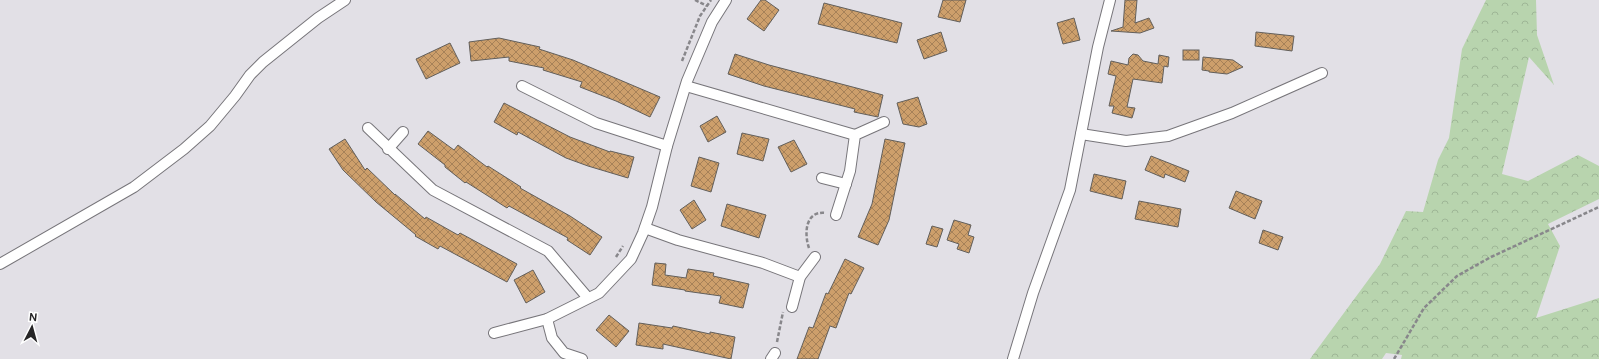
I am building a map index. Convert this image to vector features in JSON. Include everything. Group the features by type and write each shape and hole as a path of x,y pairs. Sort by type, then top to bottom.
{"street":[{"path":"0,264 134,187 184,149 210,126 250,75 263,62 318,18 345,0"},
{"path":"494,333 547,319 599,293 631,259 645,228 667,146 686,86 712,22 726,0"},
{"path":"1013,359 1033,293 1070,190 1098,47 1110,0"},
{"path":"1081,134 1126,141 1168,136 1232,114 1322,73"},
{"path":"522,86 596,123 667,146"},
{"path":"686,86 855,135 884,122"},
{"path":"368,128 388,149 433,190 548,251 588,298"},
{"path":"388,149 404,132"},
{"path":"836,215 850,172 855,135"},
{"path":"822,178 846,184"},
{"path":"645,228 678,240 763,263 800,277"},
{"path":"792,307 800,277 815,257"},
{"path":"547,319 552,338 564,353 582,359"}],"path":[{"path":"695,0 707,6"},
{"path":"1394,359 1424,308 1457,276 1491,257 1599,207"},
{"path":"815,257 806,240 808,221 817,214 822,213 836,215"},
{"path":"773,356 784,308 792,307"}],"green space":[{"path":"1486,0 1536,0 1537,35 1554,85 1529,57 1502,174 1528,181 1578,155 1599,166 1599,199 1548,224 1560,246 1536,318 1599,298 1599,359 1401,359 1402,355 1386,353 1382,359 1310,359 1380,264 1406,211 1423,212 1438,160 1449,138 1462,49"}],"building":[{"path":"761,0 765,0 779,10 764,31 747,19"},
{"path":"943,0 966,0 960,22 938,17"},
{"path":"1125,0 1137,0 1135,23 1149,18 1154,28 1140,33 1111,31 1123,27"},
{"path":"824,3 902,23 897,43 818,24"},
{"path":"1074,18 1080,40 1063,44 1057,23"},
{"path":"941,32 947,51 924,59 917,40"},
{"path":"1256,32 1294,36 1292,51 1255,46"},
{"path":"499,38 540,47 539,49 573,60 660,97 650,117 616,101 580,87 582,82 543,70 544,68 509,61 509,57 471,61 469,42"},
{"path":"450,43 460,63 426,79 416,59"},
{"path":"1183,50 1199,50 1199,60 1183,60"},
{"path":"735,54 769,65 883,95 878,117 854,112 855,109 764,86 728,74"},
{"path":"1133,54 1138,55 1143,61 1158,64 1159,55 1169,57 1168,67 1164,66 1162,83 1133,79 1127,107 1135,108 1132,118 1112,113 1114,106 1109,106 1116,76 1108,74 1111,61 1128,65 1129,58"},
{"path":"1203,57 1233,60 1243,67 1227,74 1209,72 1202,70"},
{"path":"918,97 927,124 919,127 903,124 897,103"},
{"path":"504,103 570,137 610,152 634,157 628,178 566,158 518,132 517,135 494,122"},
{"path":"717,116 726,132 708,142 700,126"},
{"path":"428,131 454,150 458,145 487,167 488,166 521,187 520,188 570,216 602,237 590,255 567,240 568,238 509,206 507,208 466,182 465,183 418,144"},
{"path":"742,133 769,139 763,161 737,154"},
{"path":"345,139 365,170 367,168 395,195 425,219 426,217 458,235 460,233 517,264 507,282 440,246 438,249 415,236 416,235 376,202 343,170 329,149"},
{"path":"885,139 905,143 889,220 878,245 858,237 872,204"},
{"path":"794,140 807,164 791,172 778,147"},
{"path":"1151,156 1189,171 1185,182 1165,174 1164,178 1145,170"},
{"path":"699,157 719,163 711,192 691,186"},
{"path":"1094,174 1126,181 1122,199 1090,191"},
{"path":"1236,191 1262,201 1255,219 1229,208"},
{"path":"694,200 706,220 692,229 680,210"},
{"path":"1139,201 1181,209 1178,227 1135,219"},
{"path":"727,204 766,215 759,238 721,226"},
{"path":"954,220 971,225 968,235 974,237 969,253 957,249 959,244 947,240"},
{"path":"932,226 943,229 937,247 926,244"},
{"path":"1263,230 1283,237 1278,250 1259,243"},
{"path":"845,259 864,268 851,294 849,293 836,328 830,326 818,359 797,359 809,327 813,328 826,293 828,294"},
{"path":"655,263 666,264 665,275 686,278 688,269 714,273 713,276 749,284 743,308 719,303 721,296 652,285"},
{"path":"533,270 545,292 526,303 514,280"},
{"path":"609,315 629,331 616,347 596,330"},
{"path":"639,323 672,328 673,326 710,334 710,332 735,337 731,359 663,344 663,349 636,345"}]}
